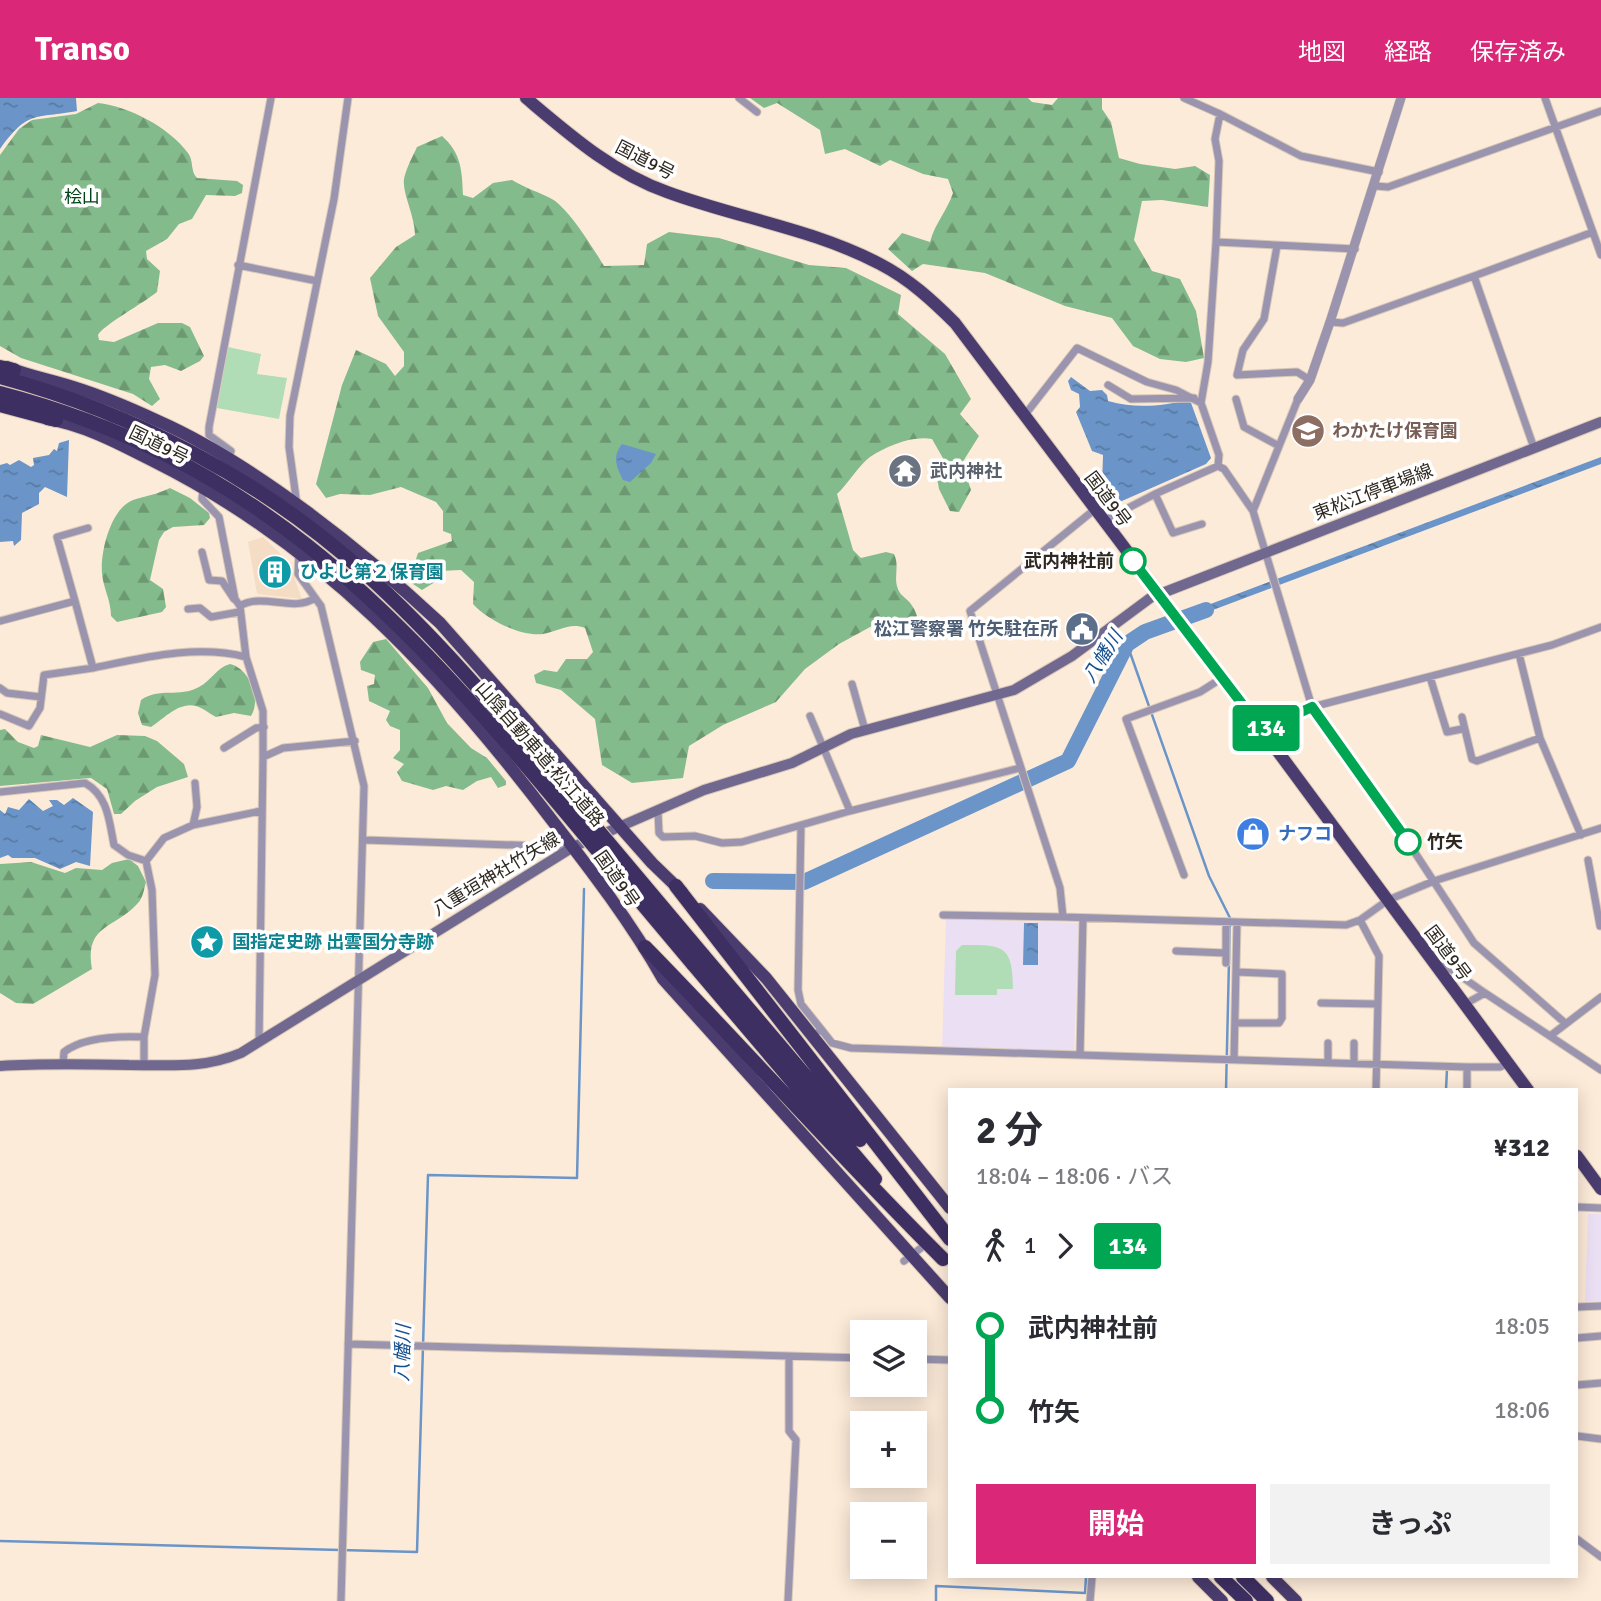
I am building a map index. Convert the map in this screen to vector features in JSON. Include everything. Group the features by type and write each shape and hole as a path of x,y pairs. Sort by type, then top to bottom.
{"highway":[{"name":"国道9号","path":"526,98 565,131 622,172 667,192 847,248 913,284 955,323 1509,1062 1522,1087"},
{"name":"国道9号","path":"5,367 117,403 162,422 228,460 297,506 401,587 440,624 620,826 746,955 817,1033 948,1205"},
{"name":"山陰自動車道;松江道路","path":"0,377 73,399 146,430 213,464 292,514 365,573 464,672 550,784 948,1258"},
{"name":"山陰自動車道;松江道路","path":"0,393 70,414 142,443 206,476 285,527 354,582 412,638 550,784"},
{"path":"0,405 56,420"},
{"name":"国道9号","path":"0,412 56,420 127,447 204,487 299,550 358,600 430,673 519,774 645,947 663,979 948,1296"},
{"path":"676,886 948,1227"},
{"path":"645,947 745,1049 865,1182 948,1258"},
{"path":"1578,1157 1601,1189"},
{"path":"1199,1578 1222,1601"},
{"path":"1222,1578 1245,1601"},
{"path":"1244,1578 1267,1601"},
{"path":"1273,1578 1296,1601"}],"main road":[{"name":"東松江停車場線","path":"1157,593 1165,593 1601,422"},
{"name":"八重垣神社竹矢線","path":"0,1066 205,1065 259,1043 573,847 704,790 792,763 824,746 865,730 997,696 1039,678 1157,593"}],"street":[{"path":"228,460 231,451 209,435 209,428 271,98"},
{"path":"297,506 289,447 290,415 334,200 348,98"},
{"path":"739,98 757,112"},
{"path":"1184,98 1301,156 1379,172"},
{"path":"1252,512 1298,399 1310,380 1355,249 1401,98"},
{"path":"1545,98 1601,255"},
{"path":"1375,186 1388,187 1601,111"},
{"path":"1218,466 1219,455 1198,401 1208,362 1219,161 1215,139 1220,114"},
{"path":"1330,322 1343,323 1593,232"},
{"path":"1216,242 1355,249"},
{"path":"1277,247 1264,319 1243,350 1237,375 1297,372 1310,380"},
{"path":"238,265 317,281"},
{"path":"1474,276 1534,448"},
{"path":"1024,416 1077,348 1147,383 1176,390 1198,401"},
{"path":"1108,385 1131,399 1198,401"},
{"path":"1236,399 1244,427 1279,446"},
{"path":"1103,521 1218,466"},
{"path":"1218,466 1230,477 1252,512 1312,707 1434,881 1474,943 1564,1023"},
{"path":"204,487 202,499 219,517 246,657 263,710 259,1043"},
{"path":"1155,494 1173,533 1202,524"},
{"path":"1063,917 1060,888 970,611 1094,510"},
{"path":"88,528 57,537 93,668"},
{"path":"299,550 299,574 324,613 364,786 365,840 341,1601"},
{"path":"202,552 209,580 222,581 238,606"},
{"path":"188,610 200,608 211,617 253,601 305,603 316,598"},
{"path":"0,621 75,601"},
{"path":"1262,730 1312,707 1519,654 1601,627"},
{"path":"0,714 29,726 40,708 44,675 170,654 203,652 246,657"},
{"path":"1519,654 1540,738 1581,835"},
{"path":"1430,677 1447,732 1462,729"},
{"path":"1184,875 1126,719 1200,692 1222,678"},
{"path":"852,684 865,730"},
{"path":"0,688 7,694 41,697"},
{"path":"810,716 850,811"},
{"path":"1462,718 1462,729 1472,759 1480,762 1540,738"},
{"path":"224,748 256,728 264,727"},
{"path":"263,757 283,748 355,741"},
{"path":"658,812 659,833 663,837 695,836 722,843 742,842 850,811 1020,768"},
{"path":"0,792 85,783 96,789 106,807 114,845 128,855 146,861"},
{"path":"193,825 197,807 195,783"},
{"path":"144,1065 144,1037 155,975 152,890 146,861 164,838 193,825 261,811"},
{"path":"801,825 798,990 801,1004 817,1033 832,1043 851,1048 1467,1067 1500,1067 1509,1062"},
{"path":"943,915 1334,925 1360,920 1388,900 1434,881 1601,828"},
{"path":"365,840 573,847"},
{"path":"1588,860 1598,896 1600,926"},
{"path":"1080,1055 1083,919"},
{"path":"1360,920 1379,956 1376,1088"},
{"path":"1226,963 1231,922"},
{"path":"1230,1059 1235,1023 1236,972 1231,922"},
{"path":"1176,951 1226,953"},
{"path":"1433,962 1452,970 1601,1070"},
{"path":"1235,1023 1277,1024 1282,1021 1282,974 1236,972"},
{"path":"1465,1004 1485,993"},
{"path":"1550,1036 1601,997"},
{"path":"1321,1003 1378,1004"},
{"path":"62,1064 64,1052 71,1047 104,1039 144,1037"},
{"path":"1354,1042 1354,1063"},
{"path":"1328,1043 1328,1062"},
{"path":"1467,1067 1467,1088"},
{"path":"1578,1207 1601,1208"},
{"path":"1578,1307 1601,1306"},
{"path":"1578,1338 1601,1336"},
{"path":"348,1344 850,1358"},
{"path":"788,1601 796,1440 789,1431 789,1357"},
{"path":"927,1359 948,1360"},
{"path":"1578,1385 1601,1383"},
{"path":"1578,1436 1601,1439"},
{"path":"1578,1540 1601,1557"},
{"path":"1090,1601 1092,1578"}],"shaded area":[{"path":"263,537 279,552 293,574 302,599 257,594 248,542"},
{"path":"946,918 1079,923 1074,1052 942,1049"},
{"path":"1588,1214 1601,1214 1601,1301 1585,1302"}],"green space":[{"path":"750,98 1028,98 1032,102 1052,105 1058,98 1102,98 1102,109 1111,122 1119,158 1175,169 1195,166 1210,175 1208,207 1162,200 1142,201 1134,240 1152,271 1180,279 1196,311 1204,358 1186,362 1160,359 1133,346 1112,318 1065,306 985,273 923,264 912,271 888,249 902,233 930,242 953,193 948,179 923,174 890,160 880,166 845,149 825,154 820,130 777,103 764,108"},
{"name":"桧山","path":"98,103 135,113 170,135 188,153 197,178 237,181 243,185 242,193 235,196 206,195 192,219 179,224 167,239 146,251 147,259 160,271 157,292 98,335 99,340 114,342 158,323 182,323 190,327 204,356 181,371 165,365 151,367 149,379 160,399 152,406 133,394 21,358 0,346 0,155 19,129 32,120 76,114"},
{"path":"442,136 457,155 463,195 473,198 493,183 512,180 552,199 573,220 604,266 644,265 647,244 669,232 719,238 809,265 846,268 901,295 898,314 945,354 971,399 960,414 979,436 962,463 971,490 959,512 950,511 939,489 937,478 948,467 932,439 908,440 876,453 861,465 837,494 853,550 861,558 886,552 894,554 899,592 910,602 917,616 913,622 872,626 839,644 805,669 776,702 723,725 689,746 683,778 632,783 602,765 595,719 561,690 536,683 534,675 544,670 557,672 566,659 587,659 593,652 585,628 569,626 543,634 525,633 495,621 479,610 473,604 474,582 461,570 439,571 435,582 422,590 395,572 394,568 413,568 418,553 452,541 451,534 443,531 443,511 436,502 401,487 370,495 340,494 326,498 316,484 342,385 356,350 386,364 395,376 404,366 404,352 378,316 370,278 396,247 415,235 404,185 405,175 417,147"},
{"path":"228,347 261,354 257,374 287,378 279,419 217,408"},
{"path":"170,488 190,498 209,513 210,518 204,525 173,527 164,532 159,540 150,580 163,589 166,607 162,612 117,622 111,616 102,573 108,532 125,505"},
{"path":"386,639 428,688 447,723 471,748 487,758 506,781 506,785 498,788 491,777 477,781 463,790 446,786 433,790 402,781 397,772 404,764 393,758 400,750 400,730 390,726 386,720 390,711 369,701 367,686 374,684 375,675 361,670 360,662 373,642"},
{"path":"230,664 243,671 252,685 255,701 251,716 234,713 216,717 201,708 187,705 174,710 151,727 142,725 138,713 141,700 155,694 192,690"},
{"path":"5,729 18,742 34,748 38,746 41,735 90,747 117,735 145,736 157,741 184,764 188,777 157,787 121,814 114,814 107,789 91,778 0,786 0,730"},
{"path":"129,859 138,866 146,882 142,896 129,911 97,935 91,954 92,969 33,1004 16,1003 0,993 0,864 31,862 65,873 76,868 102,870 112,863"},
{"path":"962,945 996,947 1002,950 1011,963 1013,989 997,989 997,995 955,995 956,951"}],"water":[{"path":"0,98 76,98 77,111 34,118 18,127 0,149"},
{"path":"1071,377 1090,391 1102,390 1108,401 1119,404 1149,406 1190,400 1211,458 1206,464 1106,508 1095,491 1102,485 1103,455 1092,451 1076,412 1080,407 1079,394 1071,390 1068,381"},
{"path":"69,440 67,497 45,487 39,493 39,504 22,513 21,540 14,546 13,541 0,542 0,465 10,465 19,460 31,467 34,465 33,458 49,455 54,449 57,451 59,443"},
{"path":"622,444 656,454 651,463 630,482 623,480 617,466 616,457"},
{"path":"1601,457 1601,464 1189,619 1184,614"},
{"path":"73,798 93,812 90,866 76,862 60,869 35,858 12,858 8,855 0,858 0,810 5,814 8,807 19,810 29,799 43,811 53,806 49,800 57,800 64,805"},
{"path":"1024,923 1038,923 1038,965 1023,965"}],"waterway":[{"name":"八幡川","path":"713,881 804,882 1068,761 1127,644 1145,632 1206,610"},
{"path":"1127,644 1209,876 1230,918 1226,1088"},
{"name":"八幡川","path":"0,1541 417,1552 428,1175 577,1178 584,889"},
{"path":"1446,1088 1447,1069"},
{"path":"936,1601 936,1586 1085,1593 1086,1578"}],"bus line":[{"name":"134","path":"1133,561 1262,730 1312,707 1408,842"}],"place":[{"name":"わかたけ保育園","path":"1308,431"},
{"name":"武内神社","path":"905,471"},
{"name":"武内神社前","path":"1133,561"},
{"name":"ひよし第２保育園","path":"275,572"},
{"name":"松江警察署 竹矢駐在所","path":"1082,629"},
{"name":"ナフコ","path":"1253,834"},
{"name":"竹矢","path":"1408,842"},
{"name":"国指定史跡 出雲国分寺跡","path":"207,942"}]}
